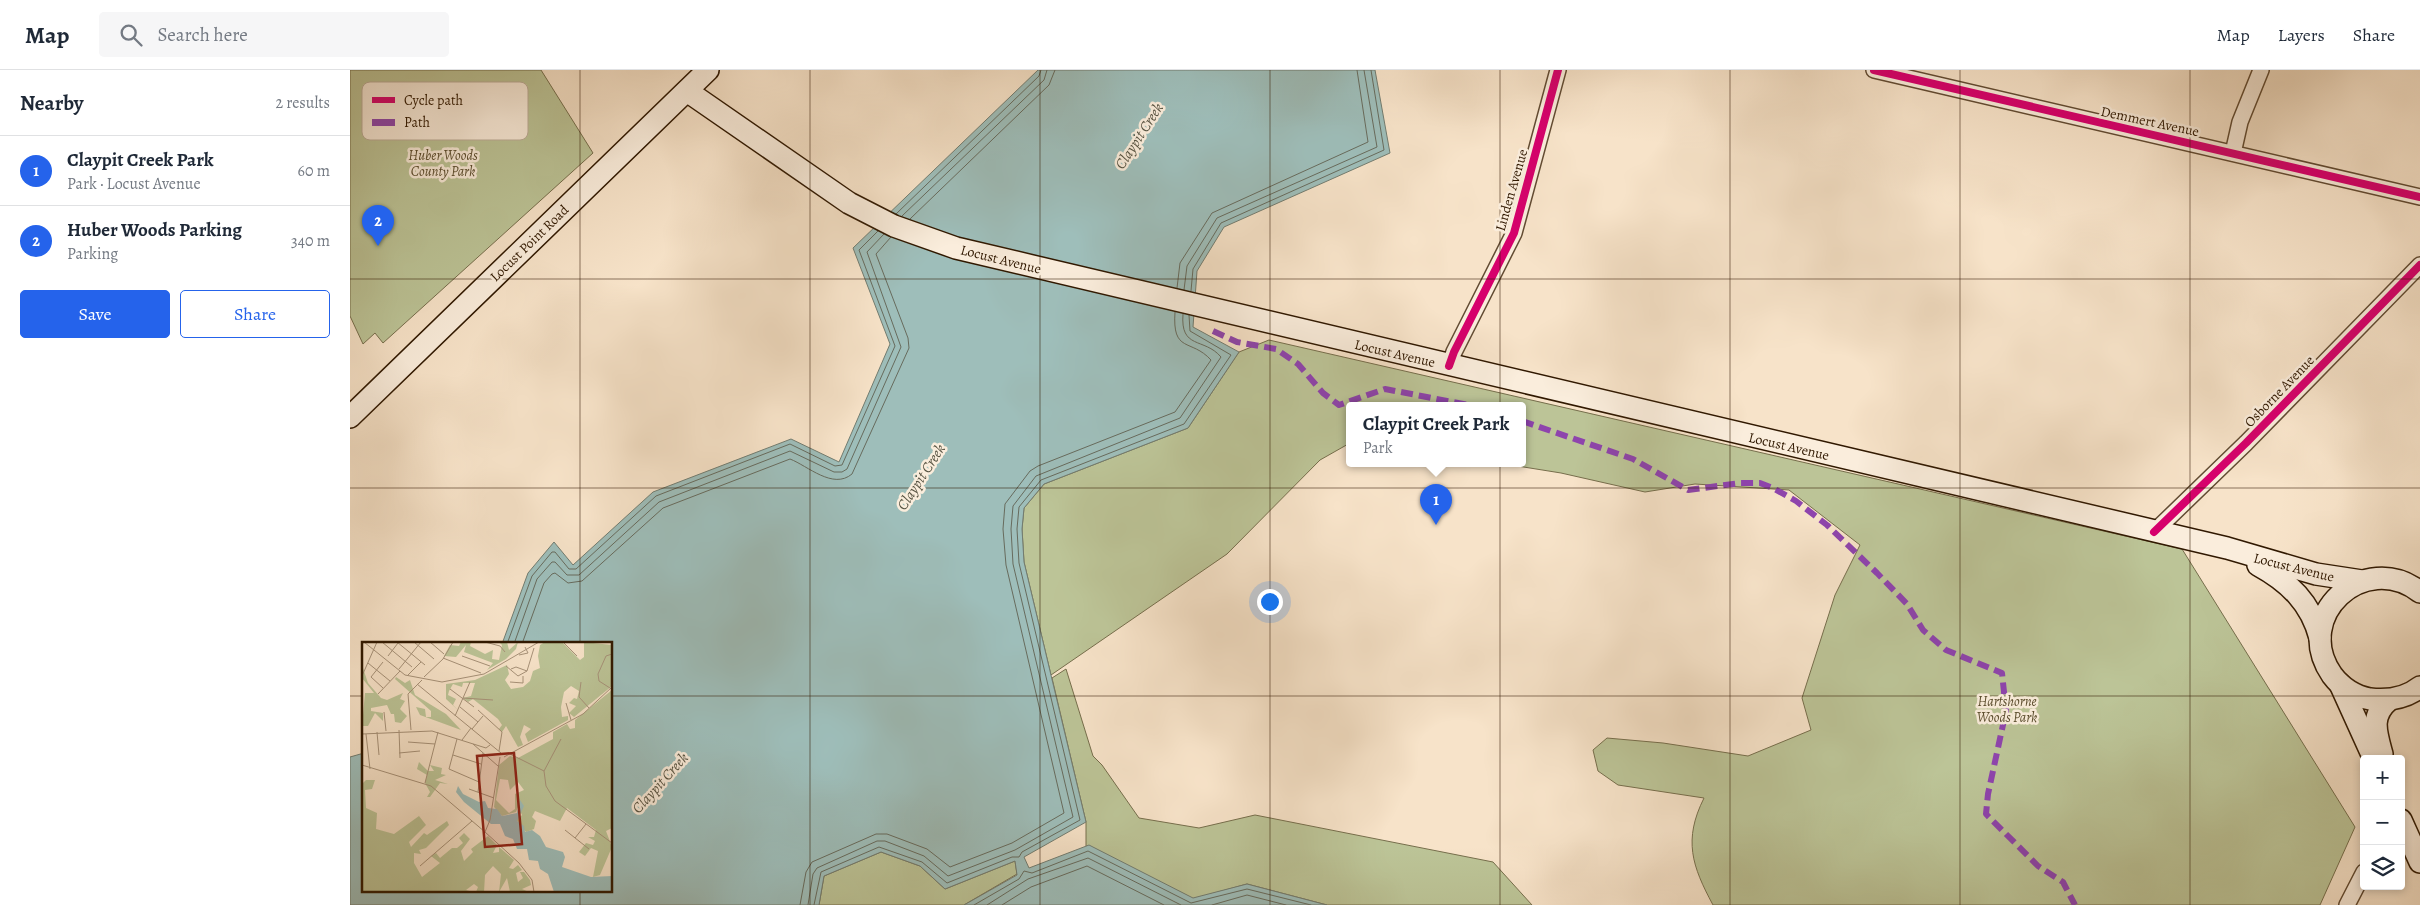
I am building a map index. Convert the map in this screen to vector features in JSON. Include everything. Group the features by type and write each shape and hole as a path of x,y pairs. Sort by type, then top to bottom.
{"main road":[{"name":"Locust Point Road","path":"350,417 708,70"},
{"name":"Locust Avenue","path":"687,91 823,187 876,218 926,239 964,250 1449,366 2227,548 2316,574 2362,581 2393,579 2420,591"},
{"name":"Locust Avenue","path":"2227,548 2276,576 2298,593 2313,619 2328,668 2340,684 2372,755"},
{"path":"2320,639 2324,618 2329,606 2346,589 2362,581"},
{"path":"2340,684 2347,690 2365,698 2389,700 2404,696 2420,687"},
{"path":"2383,755 2375,728 2375,721 2379,710 2389,700"},
{"path":"2405,829 2420,862"}],"street":[{"name":"Linden Avenue","path":"1449,366 1454,352 1514,233 1558,70"},
{"name":"Demmert Avenue","path":"1874,70 2420,197"},
{"path":"2233,153 2240,122 2261,70"},
{"name":"Osborne Avenue","path":"2154,532 2246,443 2420,265"},
{"path":"2347,905 2360,880"}],"green space":[{"name":"Huber Woods County Park","path":"350,70 541,70 593,153 383,343 375,333 363,344 350,316"},
{"name":"Hartshorne Woods Park","path":"1269,340 2182,549 2355,827 2320,905 1713,905 1695,865 1693,853 1694,827 1697,813 1704,798 1618,785 1598,771 1593,750 1607,738 1663,743 1748,756 1811,730 1802,698 1835,595 1860,545 1789,490 1695,484 1645,492 1561,473 1524,467 1526,467 1526,402 1346,402 1346,445 1320,460 1227,554 1051,675 1024,562 1022,529 1024,508 1044,484 1188,428 1239,352"},
{"path":"1066,669 1093,756 1102,765 1139,818 1199,828 1255,815 1493,862 1532,905 1327,905 1247,884 1193,899 1086,846 1086,822 1052,678"},
{"path":"881,852 920,866 945,889 1015,861 1017,874 964,905 819,905 824,876"}],"water":[{"name":"Claypit Creek","path":"1038,70 1375,70 1390,153 1224,227 1197,271 1193,327 1239,352 1188,428 1044,484 1024,508 1022,529 1024,562 1086,822 1024,857 1029,868 1089,845 1193,898 1247,884 1327,905 964,905 1017,875 1015,861 945,889 920,866 881,852 824,876 819,905 350,905 350,757 362,754 362,892 612,892 612,642 503,642 528,573 554,542 573,565 653,492 791,439 839,462 890,344 853,248"}],"marked path":[{"path":"1213,331 1237,342 1276,349 1298,364 1323,393 1339,405 1346,403"},
{"path":"1348,402 1385,389 1453,402"},
{"path":"1526,422 1633,459 1688,490 1740,483 1760,483 1773,488 1796,501 1827,525 1907,604 1923,630 1946,650 2002,673 2006,711 1988,794 1986,814 2038,866 2063,882 2075,905"}],"cycle path":[{"path":"1449,366 1454,352 1514,233 1558,70"},
{"path":"1874,70 2420,197"},
{"path":"2154,532 2246,443 2420,265"}],"place":[{"name":"Huber Woods Parking","path":"378,246"},
{"name":"Claypit Creek Park","path":"1436,525"}]}
